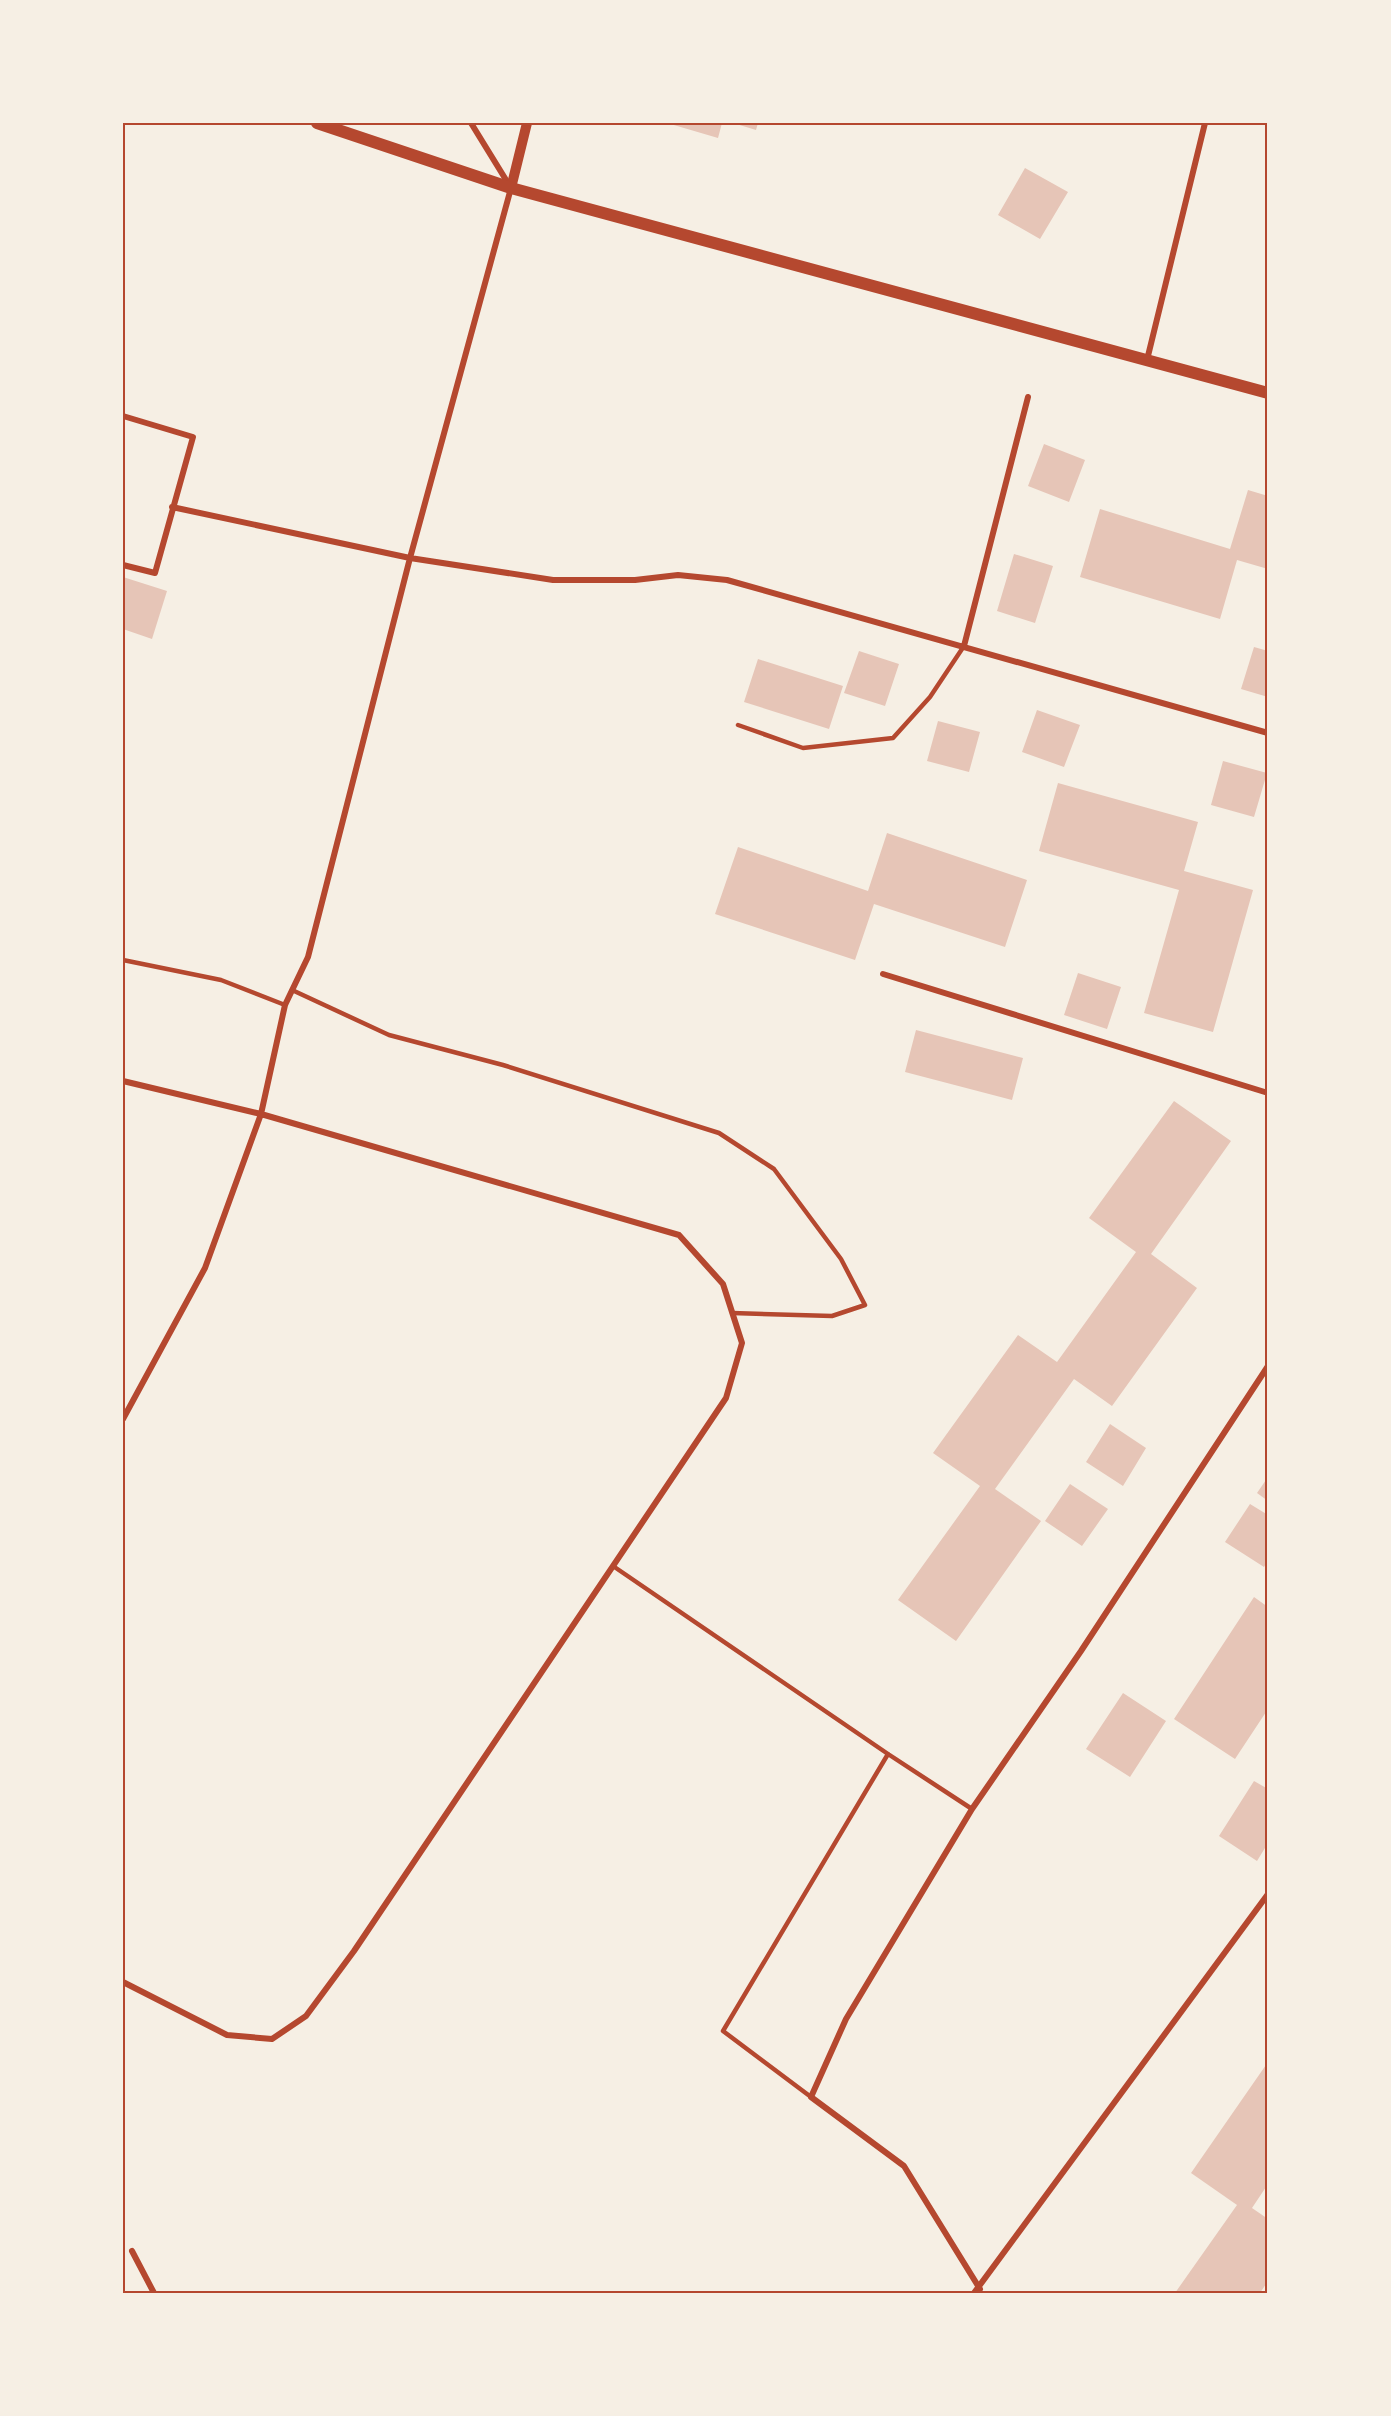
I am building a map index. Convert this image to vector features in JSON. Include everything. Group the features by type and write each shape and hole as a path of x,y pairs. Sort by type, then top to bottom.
{"main road":[{"path":"317,123 511,188 1268,393"}],"street":[{"path":"471,123 511,188"},
{"path":"123,1419 205,1268 261,1114 285,1005 308,957 410,558 527,123"},
{"path":"1147,360 1205,123"},
{"path":"964,646 1028,397"},
{"path":"123,416 193,437 155,573 123,565"},
{"path":"172,507 410,558 553,580 635,580 678,575 727,580 1268,733"},
{"path":"884,974 1268,1093"},
{"path":"123,1082 261,1114 679,1235 723,1284 741,1343 726,1398 354,1951 306,2016 272,2039 227,2036 123,1982"},
{"path":"1268,1366 1081,1651 972,1809 846,2019 811,2097 904,2166 977,2291 1268,1893"},
{"path":"132,2251 154,2293"}],"lane":[{"path":"738,725 803,748 893,738 930,697 964,646"},
{"path":"123,960 220,980 285,1005"},
{"path":"292,990 389,1035 503,1065 719,1133 774,1169 841,1259 865,1305 832,1316 732,1313"},
{"path":"613,1566 972,1809"},
{"path":"811,2097 723,2031 888,1754"}],"building":[{"path":"667,123 722,123 718,138"},
{"path":"733,123 758,123 756,130"},
{"path":"1025,168 1068,192 1040,239 998,215"},
{"path":"1044,444 1085,460 1069,502 1028,486"},
{"path":"1248,490 1268,496 1268,569 1237,560 1220,619 1080,577 1100,509 1230,549"},
{"path":"1014,554 1053,566 1035,623 997,611"},
{"path":"123,577 167,591 152,639 123,629"},
{"path":"1254,647 1268,651 1268,697 1241,689"},
{"path":"859,651 899,664 885,706 844,693"},
{"path":"758,659 843,686 829,729 744,702"},
{"path":"1037,710 1080,725 1064,767 1022,752"},
{"path":"938,721 980,732 969,772 927,761"},
{"path":"1223,761 1267,773 1254,817 1211,805"},
{"path":"1058,783 1198,822 1184,871 1253,890 1213,1032 1144,1013 1179,890 1039,851"},
{"path":"887,833 1027,880 1005,947 874,904 855,960 715,914 738,847 868,891"},
{"path":"1078,973 1121,987 1107,1029 1064,1015"},
{"path":"916,1030 1023,1058 1012,1100 905,1072"},
{"path":"1174,1101 1231,1141 1151,1254 1197,1288 1112,1406 1074,1379 995,1489 1041,1521 956,1641 898,1600 980,1486 933,1453 1018,1335 1057,1362 1136,1252 1089,1218"},
{"path":"1110,1424 1146,1448 1123,1486 1086,1462"},
{"path":"1268,1477 1268,1501 1257,1493"},
{"path":"1070,1484 1108,1509 1082,1546 1045,1521"},
{"path":"1250,1504 1268,1515 1268,1560 1264,1567 1225,1542"},
{"path":"1254,1597 1268,1607 1268,1709 1235,1759 1174,1719"},
{"path":"1123,1693 1166,1721 1130,1777 1086,1749"},
{"path":"1254,1781 1268,1789 1268,1843 1257,1861 1219,1836"},
{"path":"1268,2062 1268,2184 1252,2208 1268,2219 1268,2281 1260,2293 1175,2293 1237,2205 1191,2173"}]}
